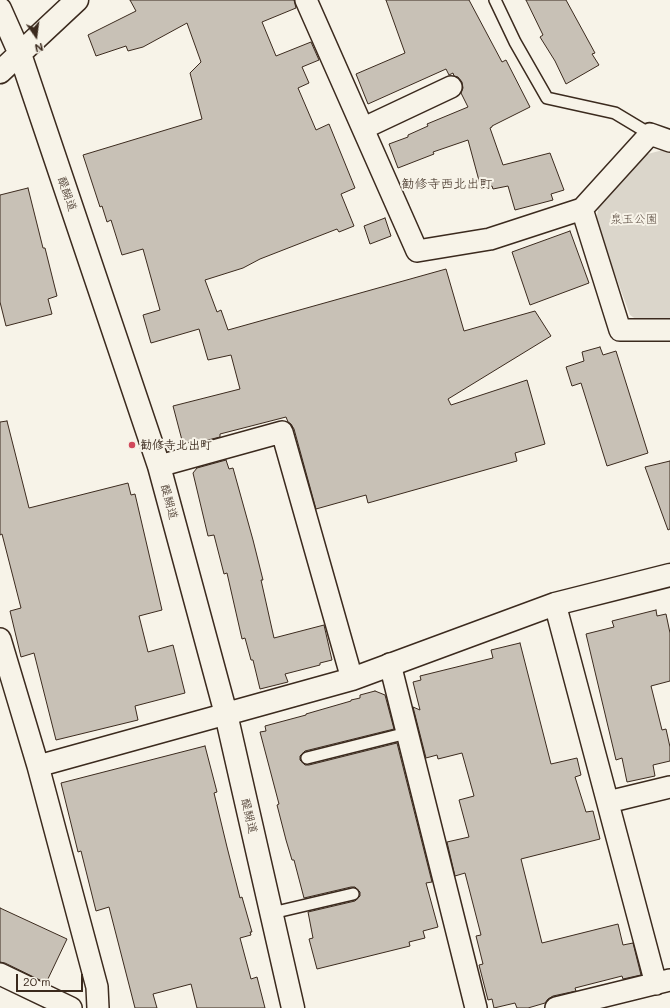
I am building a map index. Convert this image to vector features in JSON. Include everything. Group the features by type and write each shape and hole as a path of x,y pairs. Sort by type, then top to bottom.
{"main road":[{"path":"0,72 77,0"},
{"name":"醍醐道","path":"0,9 20,54 159,466 226,714 293,1008"},
{"path":"226,714 352,679 555,604 670,575"}],"street":[{"path":"306,0 364,128 417,251 490,239 582,208 650,134 670,141"},
{"path":"364,128 451,87"},
{"path":"582,208 620,330 670,330"},
{"path":"159,466 282,432 352,679"},
{"path":"555,604 608,802 663,982 556,1008"},
{"path":"0,639 38,766 97,987 98,1008"},
{"path":"390,664 476,1008"},
{"path":"38,766 226,714"},
{"path":"608,802 670,787"},
{"path":"0,974 70,1008"}],"lane":[{"path":"495,0 515,42 547,98 615,113 650,134"},
{"path":"307,758 407,733"},
{"path":"272,913 353,894"}],"green space":[{"name":"泉玉公園","path":"663,150 670,153 670,322 640,322 630,315 596,223 599,202 644,155"}],"building":[{"path":"130,0 294,0 296,8 262,22 276,56 311,42 319,60 302,67 309,83 298,88 316,130 329,124 355,188 341,194 354,226 339,232 337,229 260,259 243,268 205,280 217,312 221,310 228,330 446,269 464,331 535,311 551,336 448,399 451,405 527,380 545,444 515,453 517,461 368,503 366,495 316,509 294,429 286,417 220,434 220,437 192,444 191,442 183,444 173,406 240,389 231,355 208,360 199,329 151,343 143,315 160,310 143,249 122,255 111,220 107,222 102,206 100,207 83,155 202,119 190,73 201,62 187,23 143,47 128,51 126,46 96,56 88,35 136,11"},
{"path":"386,0 469,0 502,62 506,60 530,107 490,128 503,165 550,153 564,190 551,194 553,200 515,210 508,186 493,189 492,186 481,188 468,140 433,152 434,154 398,168 389,144 408,137 408,135 428,126 427,124 468,107 461,93 463,88 462,82 458,77 454,76 453,73 449,75 446,69 368,104 356,74 405,53"},
{"path":"526,0 566,0 595,53 592,54 599,65 566,84 555,61 540,37 543,35"},
{"path":"28,188 57,296 48,299 52,314 6,326 0,302 0,195"},
{"path":"385,218 391,236 370,244 364,226"},
{"path":"570,231 589,283 530,305 512,252"},
{"path":"600,347 603,355 616,351 648,453 607,466 581,383 572,386 566,367 584,361 582,352"},
{"path":"7,421 29,508 128,483 131,495 135,494 162,610 139,616 148,652 173,645 185,693 135,706 138,720 56,740 34,653 21,657 10,611 21,608 2,534 0,535 0,422"},
{"path":"226,460 229,469 233,468 253,540 263,580 261,580 274,638 324,625 332,660 320,663 320,665 285,674 288,682 260,689 253,660 251,660 245,638 242,639 227,573 224,574 214,535 208,536 193,473 197,468"},
{"path":"670,461 670,529 668,530 645,467"},
{"path":"656,610 657,616 666,614 670,633 670,681 651,686 662,730 666,729 670,747 670,761 653,765 655,776 627,782 622,758 616,760 586,634 614,627 612,621"},
{"path":"520,643 551,764 577,758 581,775 575,777 586,812 593,811 600,839 521,859 542,943 618,924 623,945 633,943 641,975 623,979 622,976 575,988 576,991 553,996 545,1003 528,1008 517,1008 515,1003 494,1008 492,999 488,1000 479,965 483,964 476,936 481,935 465,873 455,876 447,842 469,837 459,800 474,796 462,753 438,759 437,755 426,758 413,707 420,710 413,682 421,680 420,676 493,658 491,650"},
{"path":"375,691 385,695 394,729 305,751 300,756 300,760 305,765 309,765 397,743 432,882 426,883 438,927 423,931 425,938 409,942 410,946 317,969 309,939 313,938 308,912 355,901 360,896 360,892 355,887 351,887 304,898 294,860 292,860 286,840 277,805 279,804 260,732 266,731 265,726 351,701 360,698 360,695"},
{"path":"205,746 217,792 214,793 227,847 240,898 242,897 252,932 250,932 251,935 240,938 251,979 257,977 265,1008 197,1008 191,984 153,994 157,1008 135,1008 109,907 96,911 81,851 78,852 61,783"},
{"path":"0,908 67,939 46,983 0,962"}],"place":[{"name":"勧修寺北出町","path":"132,445"}],"district":[{"name":"勧修寺西北出町","path":"447,184"}]}
